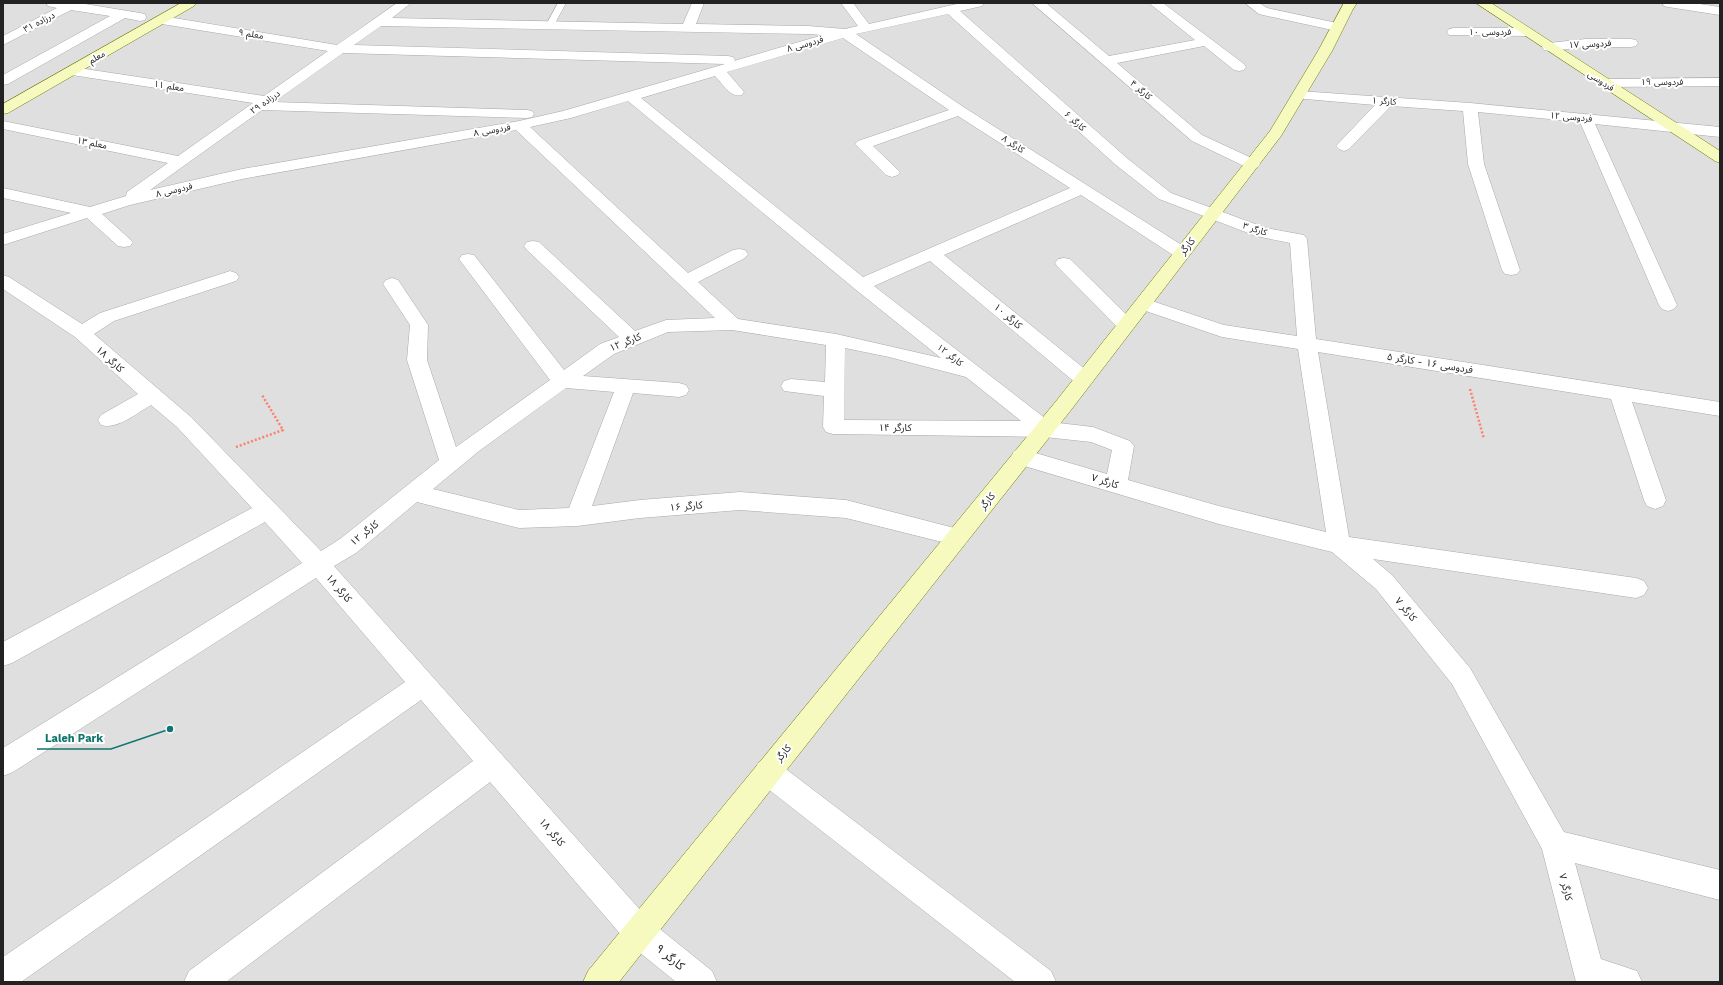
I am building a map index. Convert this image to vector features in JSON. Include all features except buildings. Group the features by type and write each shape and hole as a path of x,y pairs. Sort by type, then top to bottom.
{"street":[{"path":"52,3 73,4 140,17"},
{"name":"معلم","path":"3,95 164,3"},
{"name":"معلم","path":"3,110 190,3"},
{"path":"383,3 403,4"},
{"path":"688,28 698,3"},
{"path":"847,3 865,27"},
{"name":"فردوسی ۸","path":"3,240 125,201 242,174 519,125 566,115 630,96 719,65 749,61 845,32 978,3"},
{"name":"کارگر ۴","path":"1038,3 1196,138 1252,164"},
{"path":"1155,3 1239,67"},
{"path":"1252,3 1263,11 1337,27"},
{"name":"فردوسی","path":"1482,3 1720,158"},
{"path":"1668,3 1720,11"},
{"name":"درزاده ۳۱","path":"3,41 73,4"},
{"name":"درزاده ۲۹","path":"125,201 403,4"},
{"name":"کارگر","path":"599,982 1045,429 1276,133 1325,51 1346,4"},
{"name":"کارگر ۶","path":"950,9 1116,157 1165,196 1212,214"},
{"path":"5,77 123,14"},
{"name":"معلم ۹","path":"162,20 339,49 512,54 719,65"},
{"path":"378,22 724,28 845,32"},
{"path":"512,54 531,25"},
{"path":"724,28 719,65 737,92"},
{"name":"کارگر ۸","path":"845,32 960,111 1182,253"},
{"name":"فردوسی ۱۰","path":"1454,32 1526,32"},
{"path":"106,36 126,40"},
{"path":"1107,61 1206,42"},
{"name":"فردوسی ۱۷","path":"1549,47 1586,43 1631,43"},
{"name":"معلم ۱۱","path":"72,71 263,103 566,115"},
{"name":"فردوسی ۱۹","path":"1604,83 1720,82"},
{"name":"کارگر ۱","path":"1299,95 1470,107"},
{"name":"کارگر ۱۲","path":"630,96 861,285 1045,429"},
{"path":"1344,146 1387,101"},
{"path":"1470,107 1476,164 1510,270"},
{"name":"فردوسی ۱۲","path":"1470,107 1720,132"},
{"path":"892,172 863,144 960,111"},
{"path":"1585,118 1668,305"},
{"name":"معلم ۱۳","path":"3,125 181,161"},
{"path":"519,125 732,324"},
{"path":"861,285 1082,189"},
{"path":"3,193 90,212 124,242"},
{"name":"کارگر ۳","path":"1212,214 1262,232 1298,240 1307,344"},
{"path":"533,246 632,339"},
{"path":"686,281 739,254"},
{"name":"کارگر ۱۰","path":"932,254 1084,379"},
{"path":"468,259 562,381 679,390"},
{"path":"1064,263 1126,325"},
{"path":"82,333 107,317 230,277"},
{"name":"کارگر ۱۸","path":"3,282 82,333 105,355 184,422 319,565 639,932"},
{"path":"392,284 419,325 417,360 450,464"},
{"name":"فردوسی ۱۶ - کارگر ۵","path":"1143,304 1222,331 1720,409"},
{"name":"کارگر ۱۲","path":"3,763 348,546 450,464 607,349 666,326 732,324 836,340 889,351 972,372"},
{"name":"کارگر ۱۴","path":"836,340 832,427 1045,429"},
{"path":"1307,344 1339,545 1636,588"},
{"path":"576,518 626,386"},
{"path":"791,386 834,390"},
{"path":"1619,393 1655,500"},
{"path":"108,420 153,395"},
{"path":"1045,429 1093,434 1123,446 1116,485"},
{"name":"کارگر ۷","path":"1022,457 1219,515 1339,545 1384,582 1462,676 1555,844 1590,977"},
{"name":"کارگر ۱۶","path":"414,493 519,519 576,518 640,509 740,501 846,509 958,536"},
{"path":"3,655 267,510"},
{"path":"3,976 423,684"},
{"path":"200,982 492,763"},
{"path":"768,772 1040,982"},
{"path":"1555,844 1720,885"},
{"name":"کارگر ۹","path":"639,932 701,982"},
{"path":"1590,977 1626,982"}],"lane":[{"path":"550,25 562,3"}],"path":[{"path":"1465,369 1484,439"},
{"path":"215,455 283,430 262,395"}],"shaded area":[{"path":"3,3 1720,3 1720,982 3,982"}],"place":[{"name":"Laleh Park","path":"170,729"}]}
